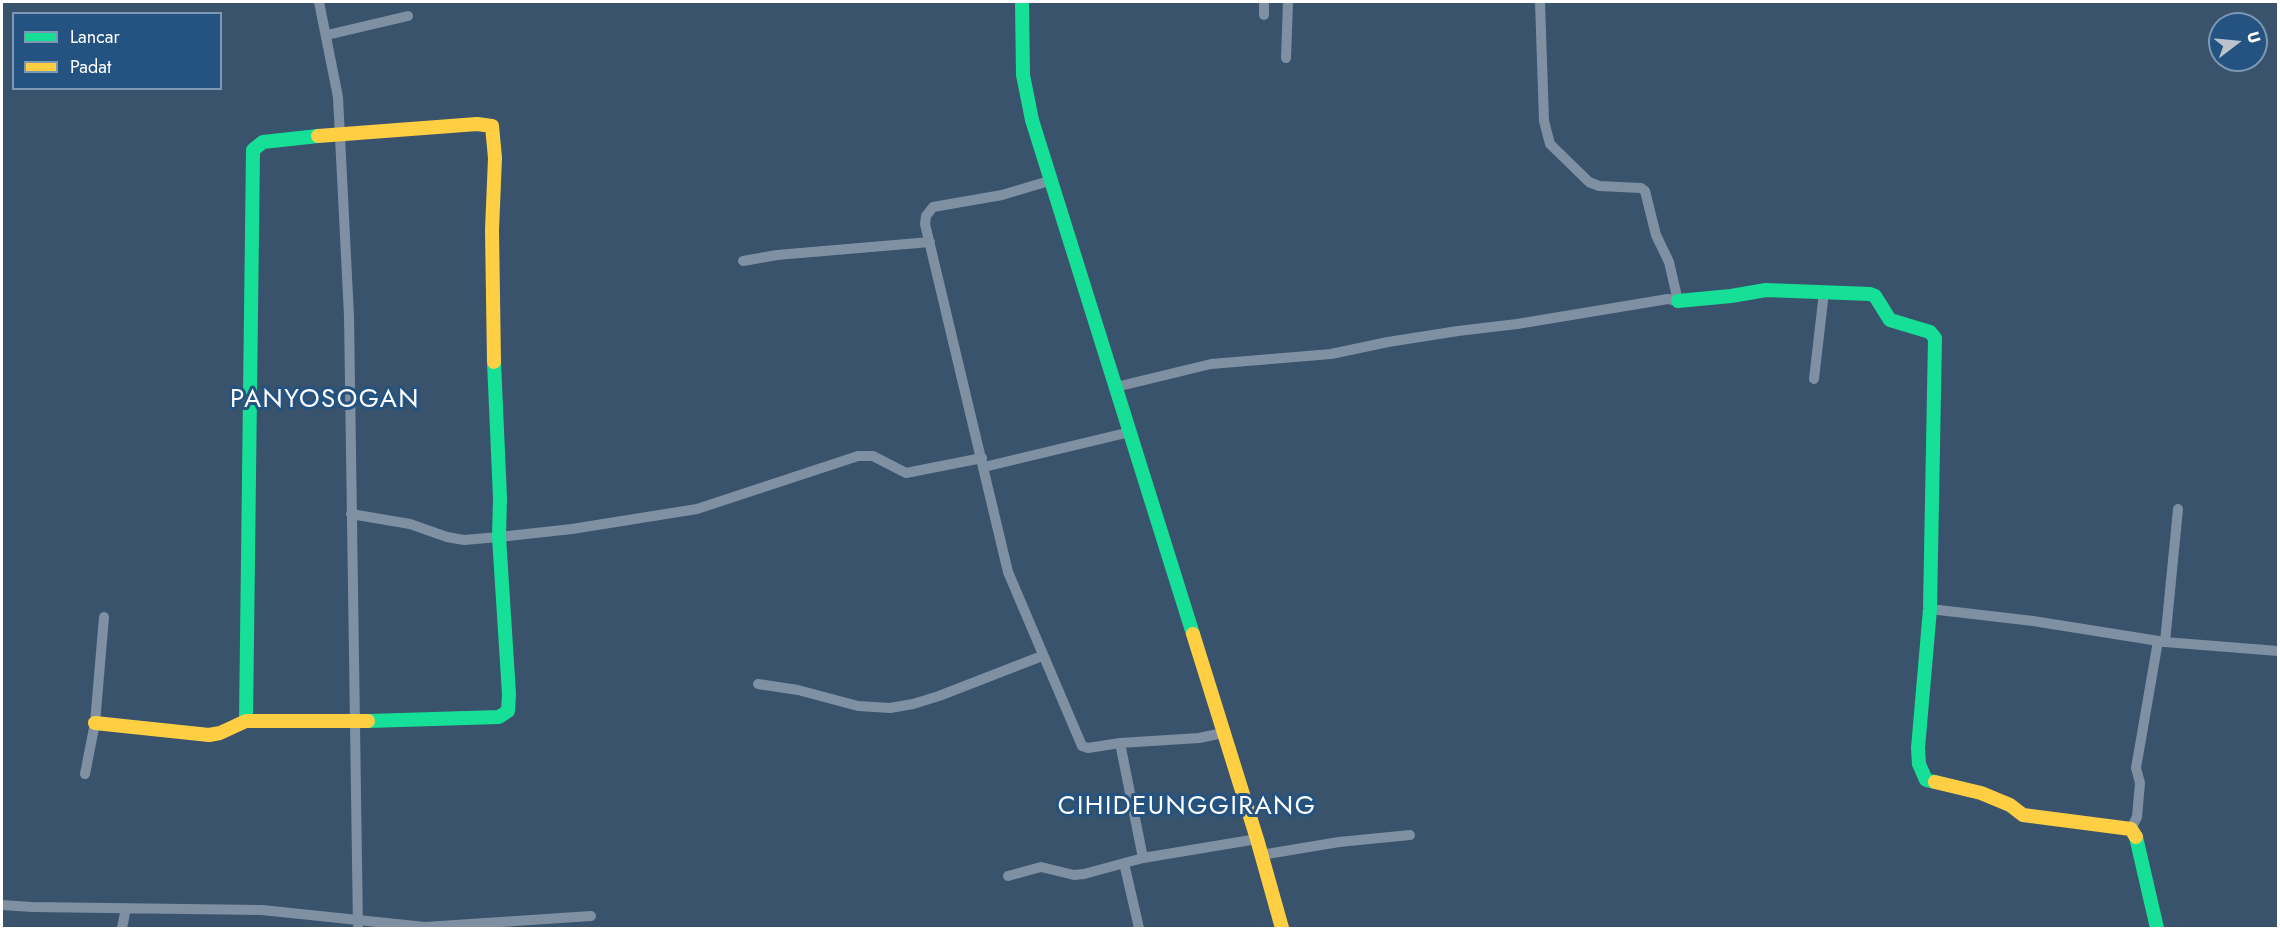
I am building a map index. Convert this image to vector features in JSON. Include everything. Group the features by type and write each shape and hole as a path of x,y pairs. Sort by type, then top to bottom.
{"street":[{"path":"319,2 338,97 349,316 358,923"},
{"path":"1022,2 1021,48 1024,86 1049,182 1116,387 1257,839 1282,928"},
{"path":"1264,2 1264,15"},
{"path":"1286,58 1288,2"},
{"path":"1540,2 1544,121 1550,144 1590,182 1599,186 1641,188 1645,191 1656,235 1669,262 1678,301"},
{"path":"327,35 408,16"},
{"path":"95,723 209,735 220,733 246,721 355,722 499,717 508,711 509,694 499,537 500,498 494,368 492,230 495,158 494,128 492,126 477,124 263,142 256,146 253,153 246,721"},
{"path":"1049,182 1002,195 933,207 926,216 930,242 1008,572 1082,746 1088,748 1120,743 1200,738 1223,733"},
{"path":"743,261 777,255 930,242"},
{"path":"1116,387 1211,364 1331,354 1388,342 1668,299 1678,301 1766,290 1875,296 1890,320 1930,332 1935,338 1930,609 1918,748 1919,764 1926,780 1981,793 2010,805 2023,814 2131,829"},
{"path":"1814,380 1824,292"},
{"path":"351,514 410,524 447,537 464,540 572,530 697,508 858,456 873,456 906,473 983,463 1130,432"},
{"path":"2131,829 2137,817 2140,783 2136,768 2161,641 2178,509"},
{"path":"1930,609 2033,621 2161,641 2278,651"},
{"path":"85,774 95,723 104,618"},
{"path":"758,684 798,690 858,706 890,708 939,696 1042,656"},
{"path":"1120,743 1143,858"},
{"path":"2131,829 2138,841 2157,928"},
{"path":"1261,855 1339,842 1410,835"},
{"path":"1008,876 1041,867 1084,874 1143,858 1257,839"},
{"path":"1124,863 1139,928"},
{"path":"2,905 32,908 262,910 358,923 425,927 591,916"},
{"path":"122,928 126,908"}],"traffic: fast":[{"path":"1022,2 1023,75 1032,120 1193,634"},
{"path":"246,721 253,150 263,142 318,136"},
{"path":"1678,301 1766,290 1870,294 1875,296 1890,320 1930,332 1935,338 1930,609 1918,748 1919,764 1926,780 1935,782"},
{"path":"368,721 499,717 508,711 509,694 499,537 500,498 494,362"},
{"path":"2136,837 2157,928"}],"traffic: slow":[{"path":"318,136 477,124 492,126 495,158 492,230 494,362"},
{"path":"1193,634 1257,839 1282,928"},
{"path":"95,723 209,735 220,733 246,721 368,721"},
{"path":"1935,782 1981,793 2010,805 2023,815 2131,829 2136,837"}],"district":[{"name":"PANYOSOGAN","path":"325,401"},
{"name":"CIHIDEUNGGIRANG","path":"1187,808"}]}
